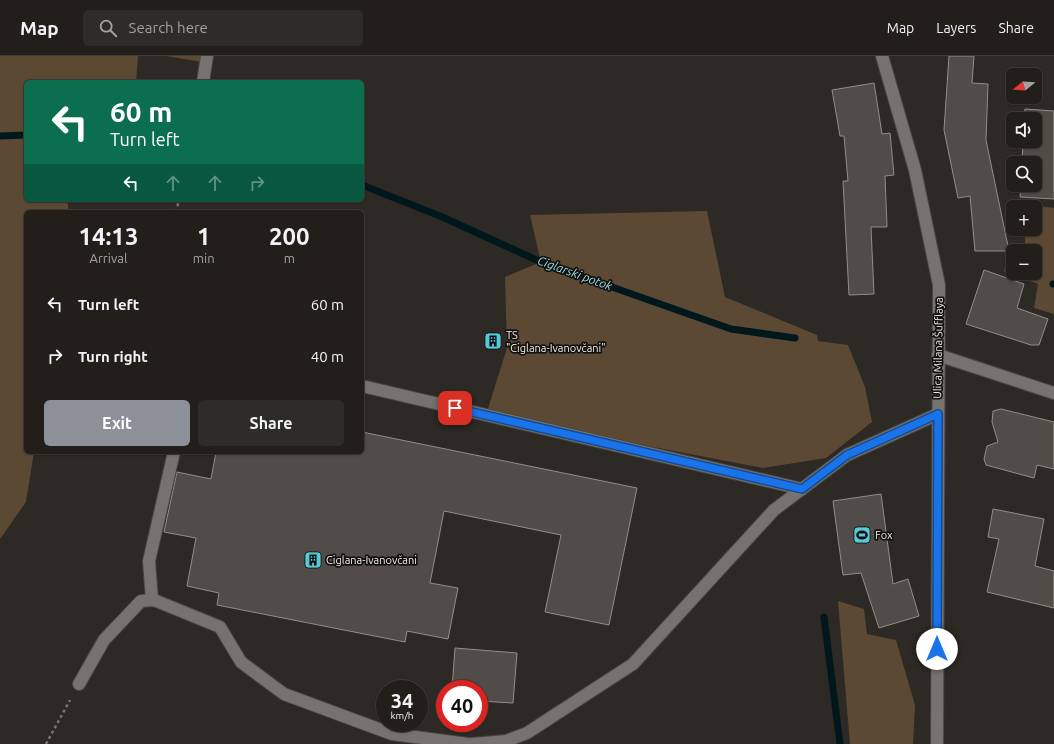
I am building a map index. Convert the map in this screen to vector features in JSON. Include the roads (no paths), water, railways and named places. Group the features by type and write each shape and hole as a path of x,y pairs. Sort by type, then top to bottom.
{"street":[{"path":"203,80 207,56"},
{"name":"Ulica Milana Šufflaya","path":"882,56 915,170 939,285 937,744"},
{"path":"938,355 1054,393"},
{"path":"364,386 802,489"},
{"path":"472,744 506,741 527,733 633,664 774,510 847,455 938,414"},
{"path":"152,600 149,561 174,454"},
{"path":"79,684 104,640 141,601 152,600 220,627 241,662 284,694 392,734 468,744"}],"waterway":[{"name":"Ciglarski potok","path":"0,136 24,135"},
{"name":"Ciglarski potok","path":"364,186 440,216 541,262 731,329 795,338"},
{"path":"824,617 840,744"}],"place":[{"name":"TS \"Ciglana-Ivanovčani\"","path":"493,341"},
{"name":"Fox","path":"862,535"},
{"name":"Ciglana-Ivanovčani","path":"313,560"}]}
